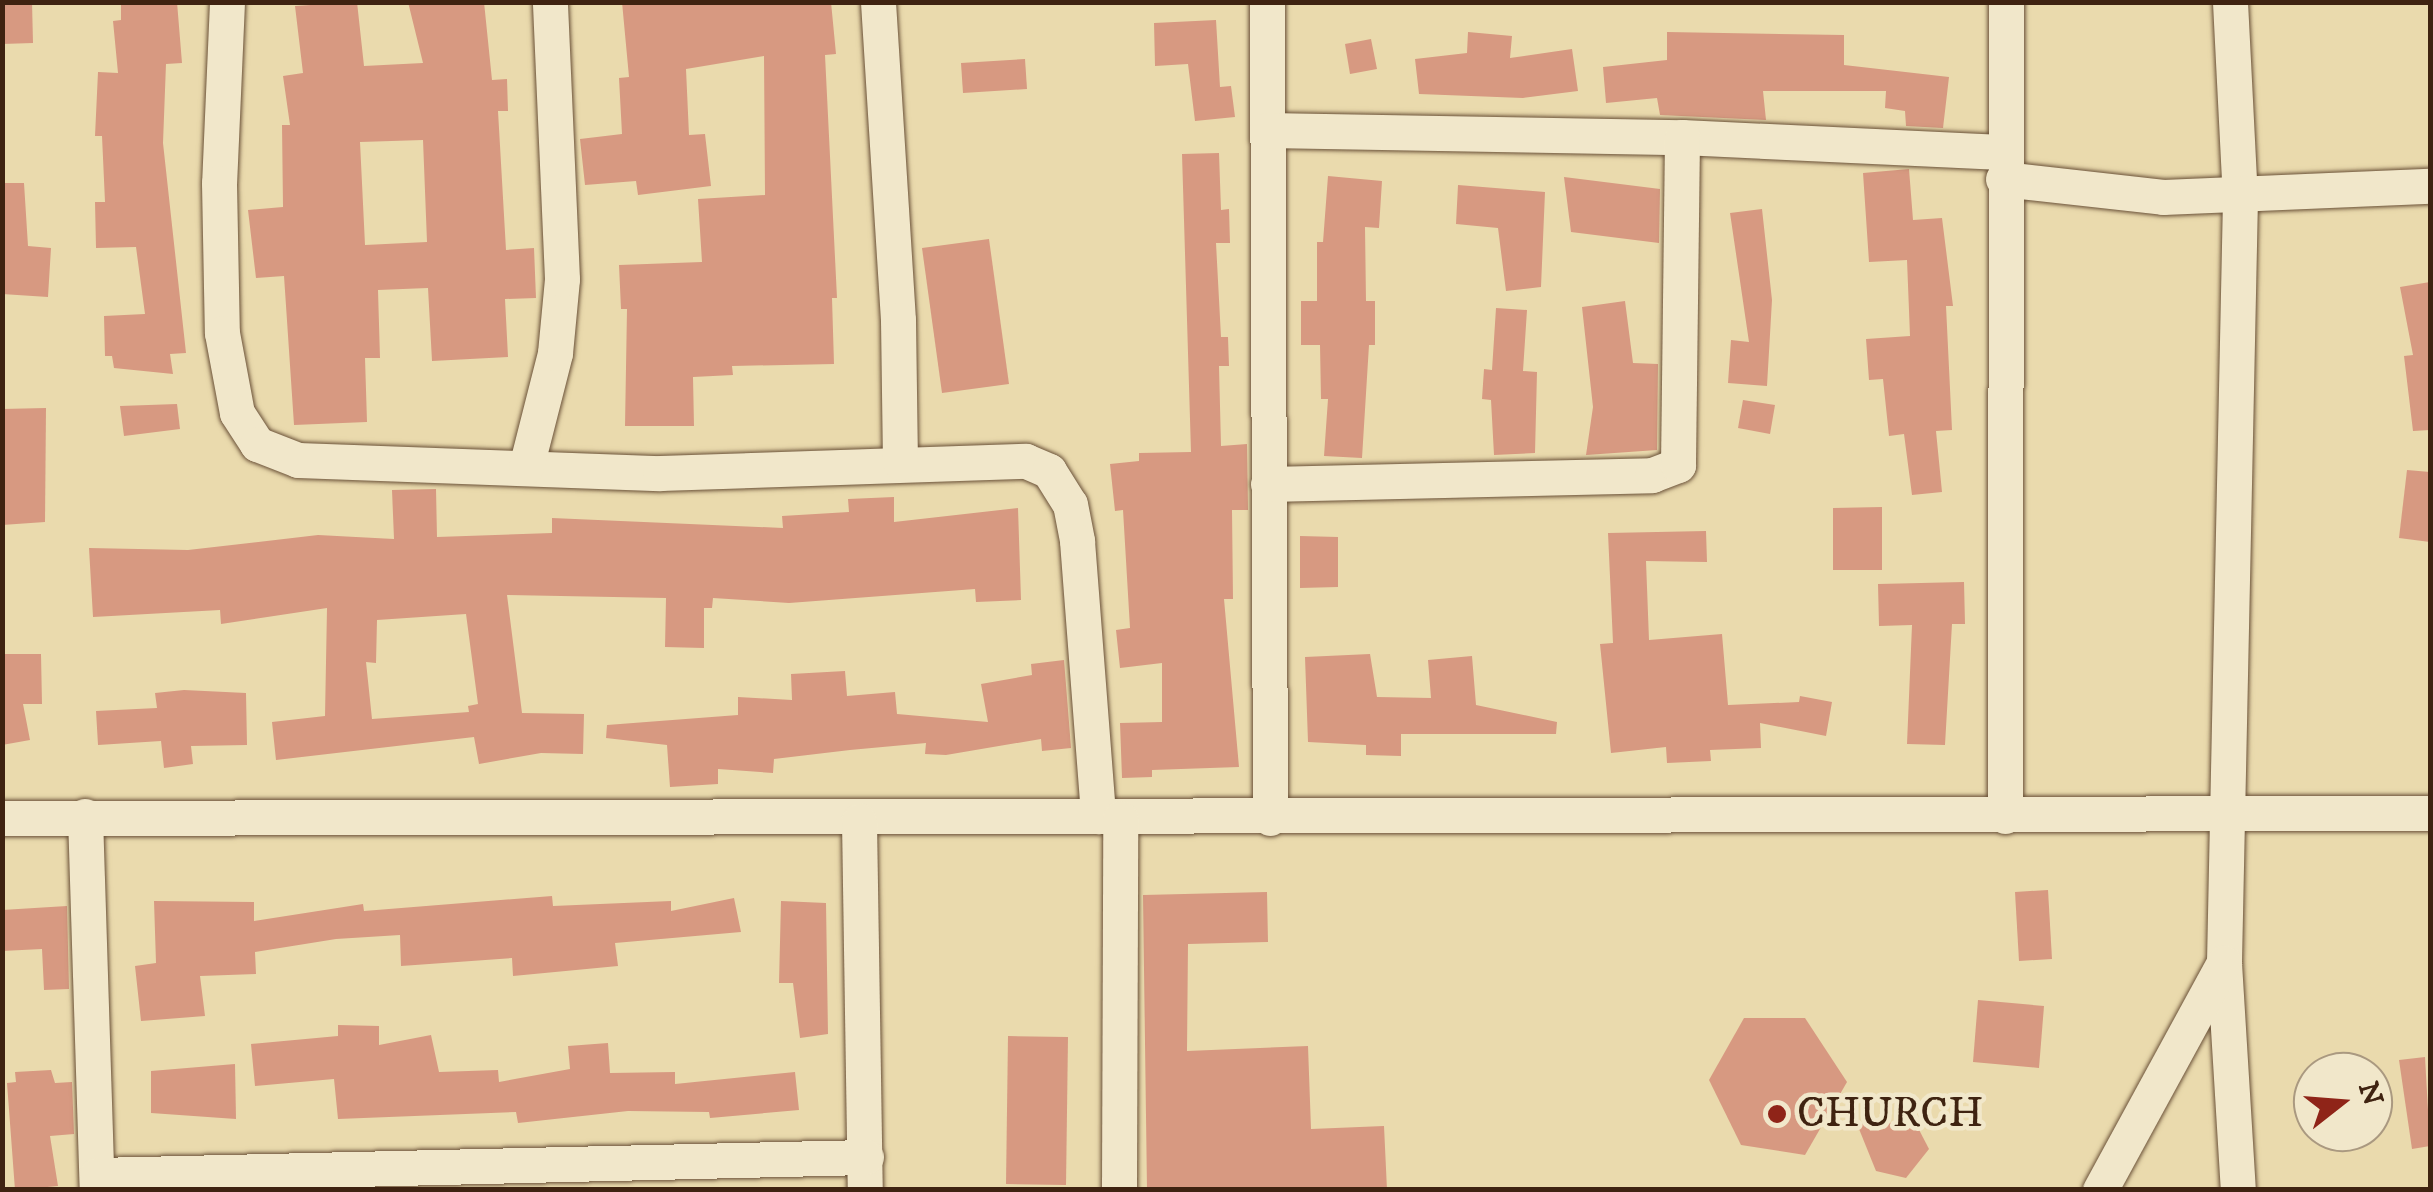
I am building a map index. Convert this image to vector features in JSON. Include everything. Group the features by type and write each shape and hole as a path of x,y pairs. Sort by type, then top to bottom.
{"street":[{"path":"228,2 219,184 222,332 237,413 256,444 298,460 660,472 1026,461 1049,471 1060,485 1077,542 1109,817 1119,1190"},
{"path":"526,467 555,353 562,278 550,2"},
{"path":"878,2 898,320 900,462"},
{"path":"1266,2 1270,818"},
{"path":"2004,816 2002,166 2006,2"},
{"path":"2230,2 2240,198 2232,811 2224,964 2238,1190"},
{"path":"1267,130 1682,137 2002,166 2108,195 2240,198 2430,186"},
{"path":"1268,484 1652,475 1678,465 1682,137"},
{"path":"2,818 858,821 2430,812"},
{"path":"85,816 97,1182 865,1173 858,821"},
{"path":"2100,1190 2224,964"}],"building":[{"path":"2,2 32,2 33,43 2,44"},
{"path":"121,2 177,2 182,63 166,64 163,143 186,353 170,354 173,374 114,368 112,356 105,356 104,316 145,314 136,247 96,248 95,202 105,202 102,136 95,136 98,72 118,73 113,21 121,20"},
{"path":"357,2 364,66 423,63 408,2 484,2 492,80 507,79 508,111 498,111 506,250 534,248 536,298 505,299 508,357 432,361 428,288 378,290 380,358 365,358 367,422 294,425 284,276 256,278 248,210 283,207 282,125 290,125 283,76 303,73 295,6","holes":["423,140 427,242 365,245 360,142"]},
{"path":"622,2 831,2 836,54 825,55 837,298 832,298 834,364 732,366 733,375 693,377 694,426 625,426 627,309 621,309 619,265 702,262 698,199 765,195 764,56 686,69 689,135 705,134 711,186 638,195 636,181 585,185 580,139 622,134 619,78 629,77"},
{"path":"1216,20 1220,87 1231,86 1235,117 1195,121 1188,64 1155,66 1154,23"},
{"path":"1468,32 1512,36 1510,58 1572,49 1578,91 1523,98 1419,94 1415,59 1467,53"},
{"path":"1667,32 1844,35 1844,65 1949,77 1943,128 1906,126 1905,111 1885,108 1886,91 1763,91 1766,120 1660,115 1657,98 1606,103 1603,67 1667,60"},
{"path":"1371,39 1377,69 1350,74 1345,44"},
{"path":"1025,59 1027,89 963,93 961,63"},
{"path":"1219,153 1221,210 1229,209 1230,243 1216,243 1221,337 1228,337 1229,366 1219,366 1221,446 1247,444 1248,510 1232,510 1233,599 1224,599 1239,767 1152,770 1152,777 1122,778 1120,723 1162,722 1162,663 1120,668 1116,630 1130,628 1123,510 1115,511 1110,464 1139,461 1139,453 1191,452 1182,154"},
{"path":"1909,169 1913,220 1942,218 1953,306 1946,306 1952,430 1936,431 1942,492 1912,495 1904,434 1889,436 1883,379 1869,380 1866,339 1910,336 1907,260 1869,262 1863,173"},
{"path":"1328,176 1382,181 1379,228 1365,227 1366,301 1375,301 1375,345 1369,345 1362,458 1324,456 1328,399 1321,399 1320,345 1301,345 1301,301 1317,301 1317,242 1323,242"},
{"path":"1564,177 1660,189 1659,243 1571,232"},
{"path":"2,183 24,183 28,246 51,248 48,297 2,294"},
{"path":"1458,185 1545,192 1541,287 1506,291 1498,228 1456,224"},
{"path":"1762,209 1772,300 1767,386 1728,383 1731,340 1749,342 1730,213"},
{"path":"989,239 1009,384 942,393 922,248"},
{"path":"2430,282 2430,430 2413,431 2404,356 2413,355 2400,287"},
{"path":"1625,301 1633,363 1658,364 1657,450 1586,455 1593,407 1582,307"},
{"path":"1496,308 1527,310 1523,371 1537,372 1535,453 1494,455 1491,400 1482,399 1484,369 1492,370"},
{"path":"1743,400 1775,405 1770,434 1738,428"},
{"path":"177,404 180,429 124,436 120,406"},
{"path":"46,408 45,522 2,525 2,409"},
{"path":"2407,470 2430,472 2430,542 2399,538"},
{"path":"436,489 437,537 552,533 552,518 783,528 782,516 849,512 848,499 894,497 894,522 1018,508 1021,600 976,602 975,589 789,603 713,598 712,608 704,608 704,648 665,647 666,598 507,595 522,713 584,714 583,754 541,753 479,764 474,737 276,760 272,722 325,716 327,608 221,624 220,610 93,617 89,548 188,550 318,535 394,539 392,490","holes":["466,614 478,704 468,706 469,712 372,719 366,662 376,663 377,620"]},
{"path":"1882,507 1882,570 1833,570 1833,508"},
{"path":"1706,531 1707,562 1646,561 1649,640 1722,634 1728,705 1799,702 1800,696 1832,702 1826,736 1760,723 1761,748 1710,750 1711,761 1667,763 1666,747 1611,753 1600,644 1613,643 1608,533"},
{"path":"1300,536 1338,537 1338,587 1300,588"},
{"path":"1964,582 1965,624 1952,624 1945,745 1907,744 1912,625 1879,626 1878,584"},
{"path":"2,654 41,654 42,704 23,704 30,740 2,745"},
{"path":"1370,654 1377,697 1431,698 1428,660 1472,656 1476,705 1557,722 1556,734 1401,734 1401,756 1366,755 1366,745 1308,742 1305,657"},
{"path":"1064,660 1071,748 1042,751 1041,739 946,755 925,754 926,743 850,750 774,759 773,773 718,769 718,784 670,787 667,745 606,738 607,725 738,715 738,697 792,700 791,674 845,671 847,696 895,692 897,714 988,722 981,684 1032,675 1031,664"},
{"path":"155,693 246,693 247,745 191,746 193,764 164,768 161,741 98,745 96,711 157,708"},
{"path":"2048,890 2052,959 2019,961 2015,892"},
{"path":"1267,892 1268,942 1188,944 1187,1051 1308,1046 1311,1129 1384,1126 1387,1190 1147,1190 1143,895"},
{"path":"552,896 553,906 671,901 671,911 734,898 741,932 615,943 618,966 513,976 512,958 401,966 400,935 336,939 255,952 256,974 200,976 205,1016 141,1021 135,966 156,963 154,901 254,902 254,921 363,904 364,911"},
{"path":"781,901 826,903 828,1034 800,1038 793,983 779,983"},
{"path":"67,906 69,989 44,990 42,949 2,951 2,910"},
{"path":"1978,1000 2044,1006 2039,1068 1973,1062"},
{"name":"CHURCH","path":"1744,1018 1805,1018 1847,1082 1805,1155 1741,1145 1709,1080"},
{"path":"338,1025 379,1026 379,1045 431,1035 439,1072 498,1070 499,1082 570,1069 568,1046 608,1043 610,1073 675,1072 675,1084 795,1072 799,1110 710,1118 709,1112 628,1111 518,1123 516,1112 338,1119 334,1079 255,1086 251,1044 338,1036"},
{"path":"1008,1036 1068,1037 1066,1185 1006,1184"},
{"path":"2425,1057 2430,1146 2412,1149 2399,1060"},
{"path":"235,1064 236,1119 151,1113 151,1071"},
{"path":"51,1070 55,1083 72,1082 74,1134 50,1136 58,1186 15,1190 7,1083 16,1082 15,1072"},
{"path":"1915,1122 1929,1149 1906,1178 1876,1171 1857,1124"}],"place":[{"name":"CHURCH","path":"1777,1114"}]}
